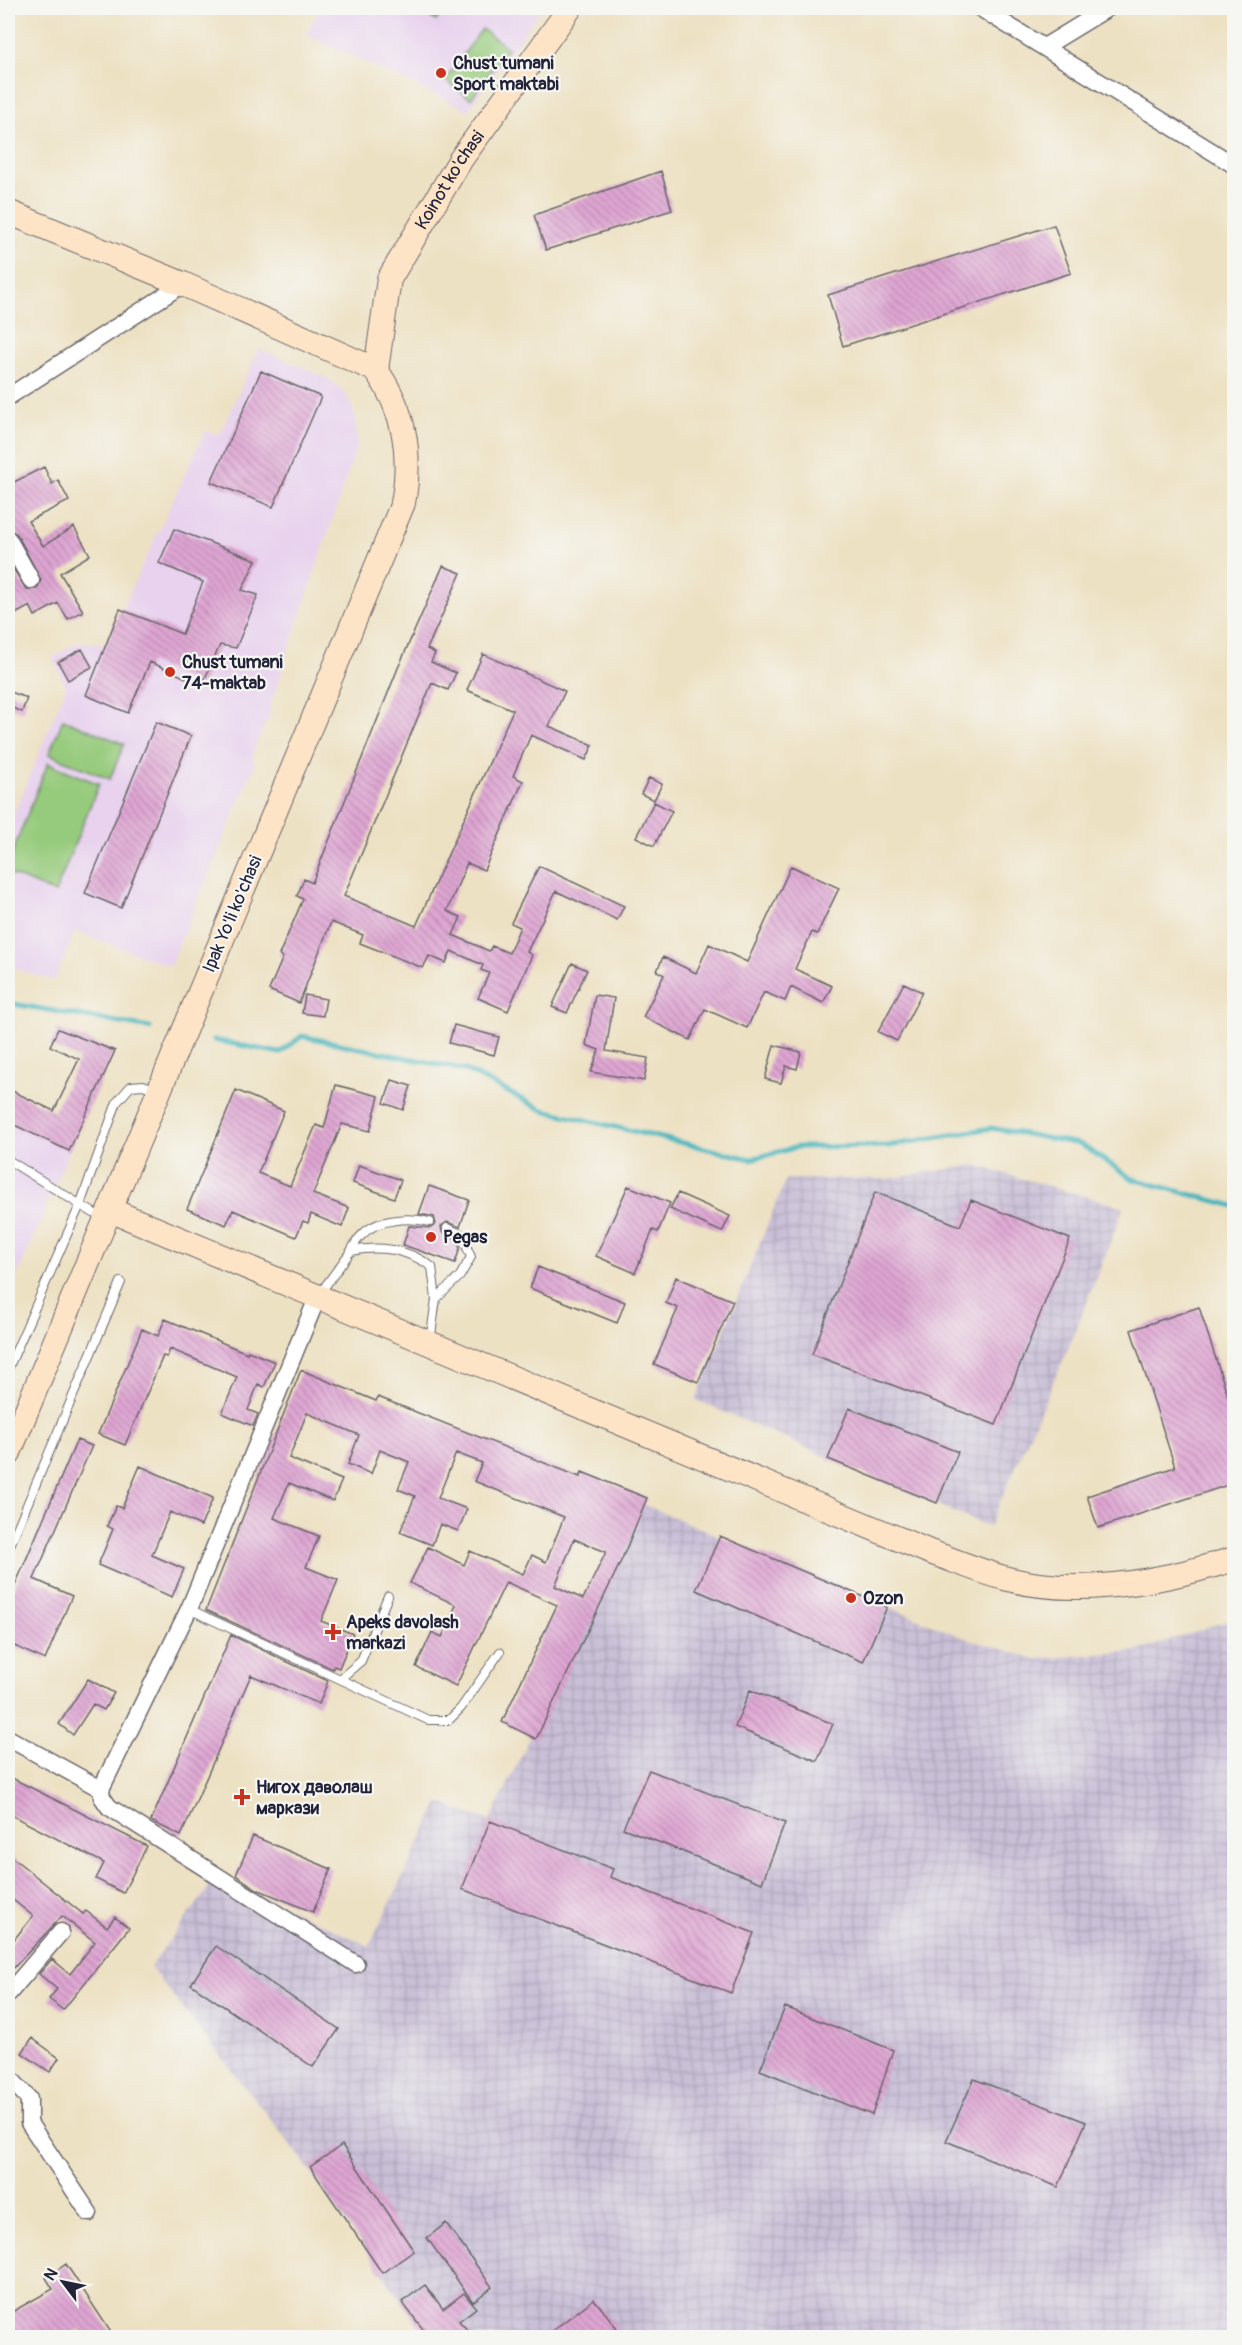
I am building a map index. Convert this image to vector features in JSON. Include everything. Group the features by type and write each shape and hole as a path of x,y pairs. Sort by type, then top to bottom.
{"main road":[{"name":"Koinot ko'chasi","path":"376,370 388,279 462,159 570,8"},
{"path":"8,212 183,284 376,370"},
{"name":"Ipak Yo'li ko'chasi","path":"8,1455 403,503 407,479 405,435 391,391 376,370"},
{"path":"107,1215 318,1296 930,1552 1009,1579 1084,1587 1171,1576 1234,1559"}],"street":[{"path":"981,8 1234,165"},
{"path":"1044,47 1108,8"},
{"path":"8,397 183,284"},
{"path":"8,539 31,580"},
{"path":"318,1296 189,1608 101,1789 102,1797 109,1807 356,1964"},
{"path":"8,1738 101,1789"},
{"path":"8,1994 61,1932"},
{"path":"8,2076 29,2099 28,2123 89,2213"}],"lane":[{"path":"8,1369 80,1204 117,1102 131,1086 143,1085 159,1090"},
{"path":"8,1160 80,1204 107,1215"},
{"path":"318,1296 363,1233 380,1225 412,1218 430,1222"},
{"path":"436,1299 460,1276 471,1257 461,1234 447,1228"},
{"path":"351,1251 374,1246 416,1255 432,1267 436,1299 430,1343"},
{"path":"8,1550 121,1282"},
{"path":"340,1679 361,1661 388,1596"},
{"path":"189,1608 428,1720 449,1720 461,1708 500,1652"}],"shaded area":[{"name":"Chust tumani Sport maktabi","path":"319,8 542,8 468,110 307,35"},
{"name":"Chust tumani 74-maktab","path":"259,349 327,378 343,390 355,414 357,445 270,707 270,717 263,727 252,755 255,764 170,966 75,931 54,981 8,966 8,829 66,687 52,658 79,642 105,645 206,430 219,436"},
{"path":"8,1122 69,1151 8,1298"},
{"path":"974,1165 1124,1207 1074,1335 989,1527 696,1400 786,1179 887,1179"},
{"path":"642,1504 962,1637 1036,1659 1139,1651 1234,1618 1234,2337 427,2337 301,2158 150,1967 218,1876 369,1946 439,1803 490,1821"}],"green space":[{"path":"416,8 446,8 436,21"},
{"path":"482,29 508,48 471,99 445,80"},
{"path":"63,719 124,744 110,779 49,754"},
{"path":"48,763 99,784 55,893 8,873 8,863"}],"building":[{"path":"661,171 672,210 546,250 534,215"},
{"path":"1054,225 1071,273 843,346 828,295"},
{"path":"261,371 321,397 273,507 211,482"},
{"path":"44,467 52,484 58,480 69,501 28,521 43,546 74,527 90,555 60,573 83,611 68,619 58,603 35,616 30,606 8,618 8,560 26,589 37,589 41,580 17,534 8,529 8,485"},
{"path":"174,529 256,560 242,590 258,595 236,648 220,645 202,685 150,662 128,713 86,695 120,609 182,634 203,582 159,563"},
{"path":"443,566 461,573 427,649 435,653 431,662 456,673 448,690 432,683 344,896 416,926 513,710 467,690 483,654 565,691 549,726 593,745 586,760 531,735 513,776 523,781 484,870 467,863 447,911 461,917 453,935 489,951 492,946 509,953 520,927 511,923 539,866 624,906 617,920 556,891 527,952 532,955 508,1011 478,998 489,973 481,970 483,965 451,951 446,963 429,956 423,968 360,943 363,935 331,922 299,1003 269,990 283,957 279,955 303,899 297,896 304,879 312,883 398,668"},
{"path":"82,649 92,667 68,680 58,662"},
{"path":"8,691 27,698 22,712 8,706"},
{"path":"156,722 191,736 121,908 85,893"},
{"path":"649,778 662,784 654,800 641,794"},
{"path":"654,802 672,811 654,846 636,837"},
{"path":"791,866 839,888 817,934 812,932 795,969 832,986 823,1003 791,987 785,1001 764,992 747,1028 705,1009 690,1040 643,1017 664,975 657,971 663,957 696,973 709,944 747,962"},
{"path":"572,963 587,970 567,1013 552,1007"},
{"path":"904,983 922,992 897,1041 878,1032"},
{"path":"305,995 326,999 323,1016 302,1013"},
{"path":"595,995 614,998 606,1051 648,1058 644,1081 591,1072 599,1050 586,1045"},
{"path":"454,1025 499,1037 494,1055 449,1043"},
{"path":"58,1029 115,1051 69,1151 8,1122 8,1089 54,1111 79,1059 50,1046"},
{"path":"774,1045 801,1052 797,1069 786,1066 781,1083 765,1079"},
{"path":"392,1080 411,1086 403,1110 384,1103"},
{"path":"336,1085 379,1096 370,1131 342,1124 313,1194 349,1208 342,1227 311,1214 308,1223 303,1221 296,1237 233,1210 226,1225 187,1209 236,1090 284,1111 258,1173 290,1186 316,1125 324,1128"},
{"path":"359,1165 401,1180 394,1198 353,1183"},
{"path":"429,1186 469,1200 460,1227 447,1222 441,1226 442,1232 456,1239 460,1248 455,1263 403,1245 409,1226 431,1228 436,1224 434,1217 419,1214"},
{"path":"628,1186 670,1203 658,1232 653,1230 635,1273 596,1256"},
{"path":"875,1192 960,1226 971,1200 1070,1239 996,1425 812,1354"},
{"path":"678,1193 730,1216 722,1232 670,1209"},
{"path":"538,1267 625,1302 617,1323 530,1288"},
{"path":"676,1277 733,1301 698,1382 654,1364 678,1308 666,1303"},
{"path":"1199,1307 1234,1415 1234,1483 1098,1528 1087,1496 1175,1467 1131,1330"},
{"path":"165,1319 247,1353 248,1351 275,1362 264,1387 258,1384 248,1410 258,1414 253,1426 222,1413 237,1377 170,1349 167,1357 163,1356 125,1445 98,1434 142,1329 158,1336"},
{"path":"301,1370 376,1401 378,1397 580,1477 582,1472 647,1498 622,1559 536,1739 502,1722 557,1605 506,1582 456,1686 416,1667 432,1632 442,1637 456,1605 410,1583 428,1547 464,1565 470,1551 523,1574 532,1555 546,1562 564,1517 474,1481 482,1463 456,1453 438,1498 467,1509 458,1531 440,1524 432,1545 400,1532 415,1496 398,1489 409,1462 380,1450 371,1474 348,1464 359,1435 307,1413 289,1458 342,1480 333,1501 289,1483 274,1518 319,1536 306,1567 338,1580 321,1621 353,1634 339,1668 334,1666 333,1669 206,1610","holes":["574,1539 606,1552 583,1599 555,1586"]},
{"path":"849,1408 958,1452 937,1503 828,1459"},
{"path":"77,1440 92,1446 34,1579 72,1596 45,1660 8,1643 8,1602"},
{"path":"140,1466 213,1498 201,1526 170,1512 152,1555 184,1569 172,1597 98,1565 113,1529 107,1526 116,1506 122,1508"},
{"path":"720,1536 887,1607 863,1662 696,1590"},
{"path":"231,1635 328,1681 319,1704 251,1675 181,1836 151,1821"},
{"path":"88,1679 114,1693 104,1710 93,1704 73,1735 59,1724"},
{"path":"750,1690 833,1724 817,1761 735,1727"},
{"path":"649,1770 785,1823 762,1883 623,1828"},
{"path":"8,1776 147,1846 123,1893 96,1879 104,1863 13,1816 8,1816"},
{"path":"490,1821 613,1869 610,1877 754,1933 731,1993 462,1889"},
{"path":"253,1836 331,1869 313,1912 257,1889 236,1875"},
{"path":"8,1854 83,1914 86,1911 107,1927 115,1917 129,1928 63,2010 49,1999 57,1989 39,1974 52,1959 70,1974 95,1942 62,1916 8,1974 8,1947 33,1916 8,1896"},
{"path":"216,1946 339,2029 313,2067 191,1984"},
{"path":"785,2007 893,2050 872,2115 760,2070"},
{"path":"32,2038 59,2058 50,2072 22,2053"},
{"path":"974,2079 1086,2122 1058,2187 946,2141"},
{"path":"342,2145 414,2251 382,2273 310,2167"},
{"path":"446,2223 492,2287 473,2302 427,2238"},
{"path":"66,2264 114,2337 85,2337 80,2330 69,2337 8,2337 8,2314 53,2289 46,2278"},
{"path":"425,2285 443,2309 464,2293 476,2308 459,2321 474,2337 429,2337 402,2302"},
{"path":"594,2299 617,2328 604,2337 544,2337"}],"waterway":[{"path":"8,1003 150,1028"},
{"path":"214,1040 280,1053 302,1036 465,1070 543,1110 751,1159 798,1147 888,1146 991,1128 1080,1144 1133,1179 1234,1206"}],"place":[{"name":"Chust tumani Sport maktabi","path":"441,73"},
{"name":"Chust tumani 74-maktab","path":"170,672"},
{"name":"Pegas","path":"431,1237"},
{"name":"Ozon","path":"851,1598"},
{"name":"Apeks davolash markazi","path":"333,1632"},
{"name":"Нигох даволаш маркази","path":"242,1797"}]}
